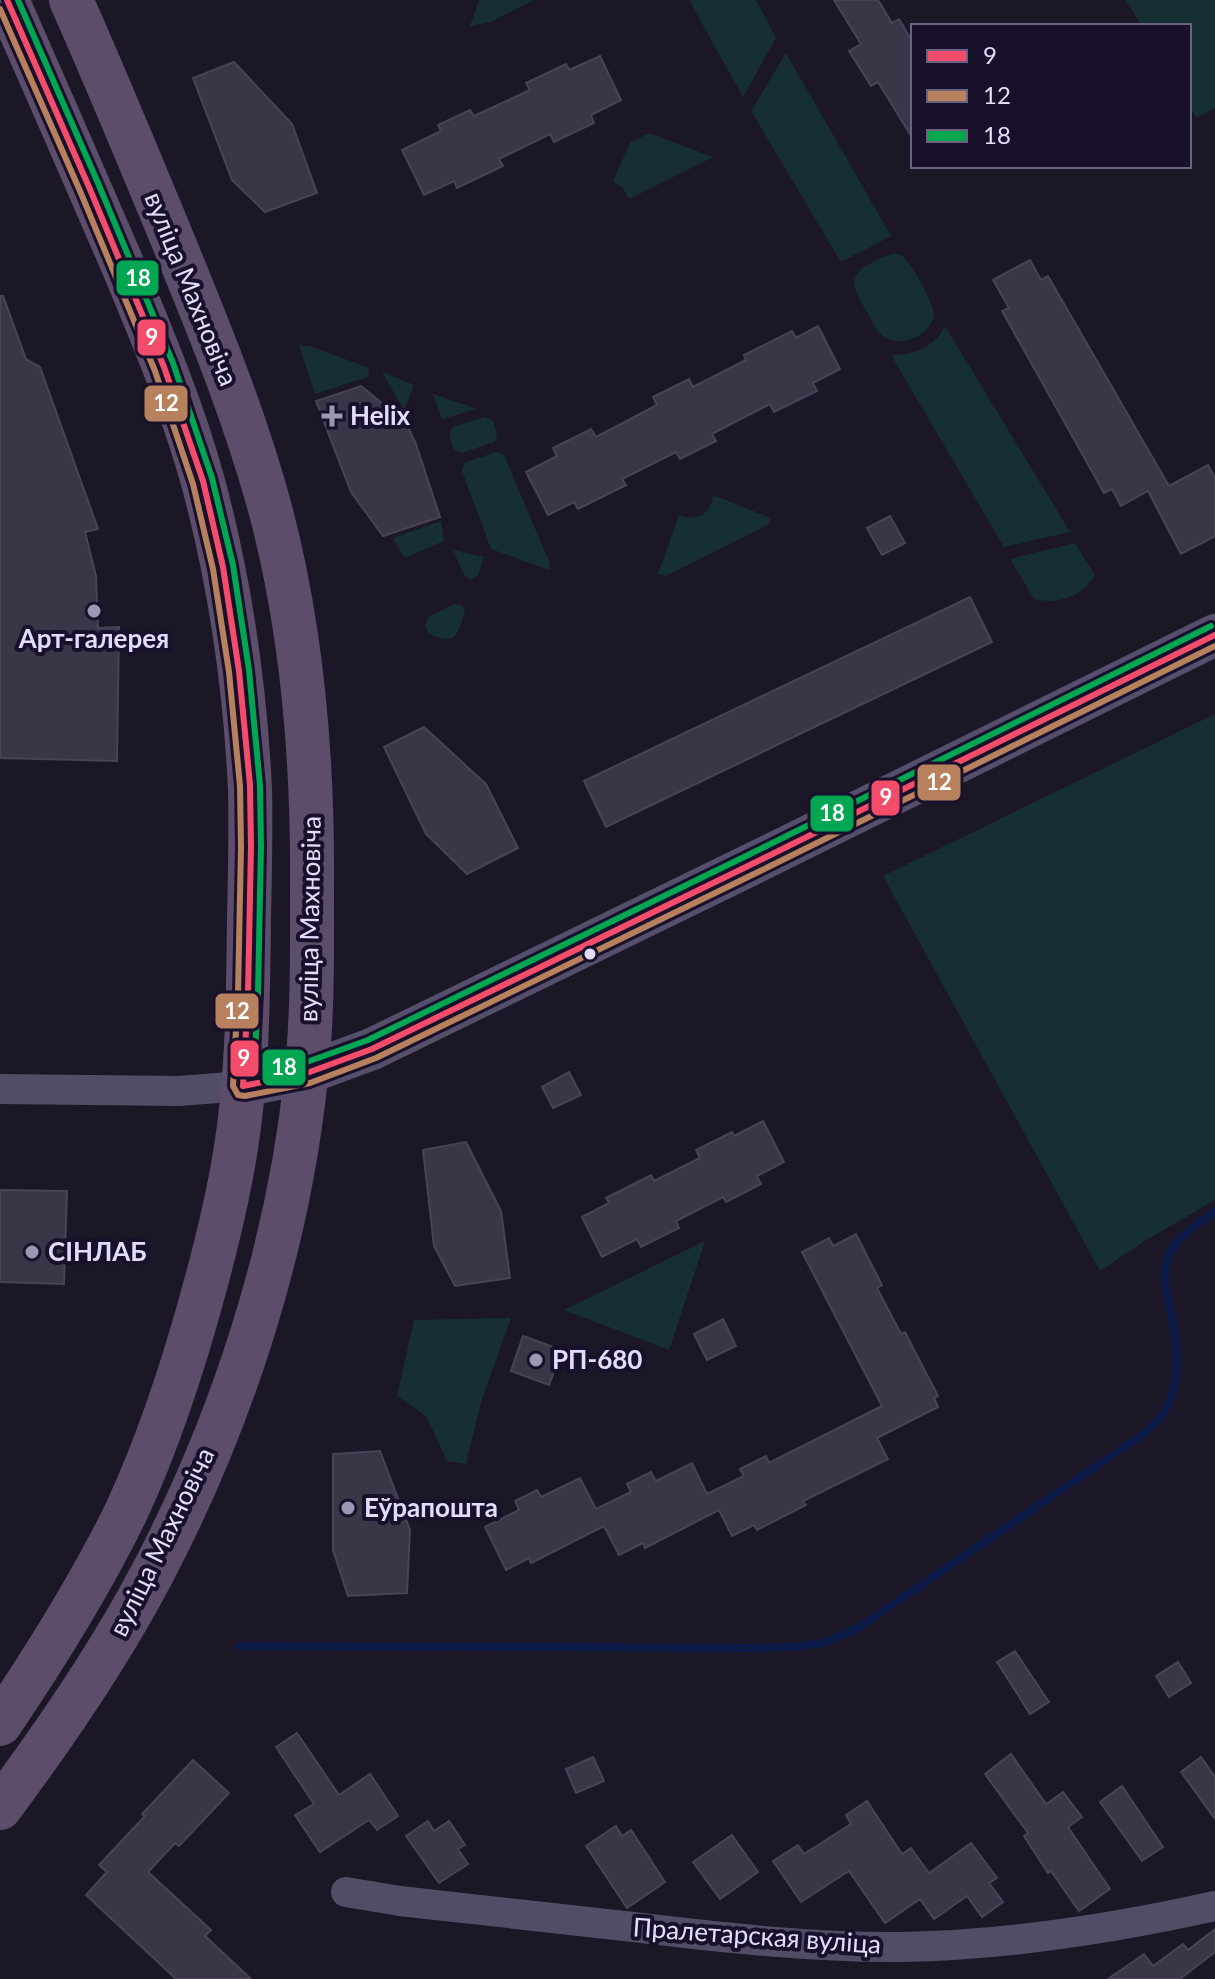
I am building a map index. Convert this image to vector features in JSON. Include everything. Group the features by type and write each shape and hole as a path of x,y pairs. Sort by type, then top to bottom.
{"main road":[{"name":"вуліца Махновіча","path":"0,1724 103,1557 145,1470 186,1352 221,1225 236,1151 243,1086 251,847 250,785 235,635 223,567 199,467 164,367 7,0"},
{"name":"вуліца Махновіча","path":"0,1808 60,1726 120,1631 159,1561 198,1478 246,1355 271,1264 290,1177 307,1073 312,899 311,796 301,668 286,575 258,464 218,350 71,0"}],"street":[{"path":"0,1089 210,1090 307,1073 372,1049 1215,635"},
{"name":"Пралетарская вуліца","path":"346,1892 425,1904 743,1939 863,1946 941,1945 1057,1935 1215,1906"}],"green space":[{"path":"479,0 534,0 490,22 470,26"},
{"path":"689,0 756,0 776,38 743,97"},
{"path":"1126,0 1215,0 1215,108 1196,118 1191,109 1191,24 1141,24"},
{"path":"786,53 891,236 841,262 751,111"},
{"path":"649,133 713,157 629,199 623,188 613,181 630,143"},
{"path":"896,253 904,257 914,270 934,315 921,334 899,341 884,337 879,332 858,297 854,284 858,273 864,268"},
{"path":"945,326 1070,532 1004,547 891,355 923,348 936,339"},
{"path":"299,345 310,346 369,368 368,377 315,394"},
{"path":"382,372 414,385 404,410"},
{"path":"433,394 477,409 442,419"},
{"path":"485,417 493,421 497,435 494,442 462,453 454,450 449,435 452,427"},
{"path":"496,452 504,455 550,564 549,570 491,549 462,471 464,463"},
{"path":"713,495 771,518 769,524 666,576 658,574 679,515 692,518 702,515 712,502"},
{"path":"441,521 444,541 404,558 393,538"},
{"path":"1075,543 1095,575 1090,583 1069,598 1052,601 1034,599 1010,559"},
{"path":"453,550 484,557 478,575 470,580 464,575"},
{"path":"454,604 462,605 465,610 458,632 445,639 428,633 425,625 429,617"},
{"path":"1215,714 1215,1200 1100,1271 883,876"},
{"path":"705,1241 669,1350 564,1310"},
{"path":"511,1318 481,1402 466,1464 447,1461 426,1416 397,1396 414,1320"}],"building":[{"path":"834,0 878,0 892,23 899,19 911,40 911,136 878,82 871,86 849,51 861,44"},
{"path":"600,56 621,100 591,115 594,123 554,142 550,134 499,159 503,166 457,188 454,181 424,195 402,150 441,131 438,125 470,110 474,116 530,90 526,83 566,64 569,70"},
{"path":"234,62 292,124 317,193 265,212 232,180 193,78"},
{"path":"1030,260 1041,280 1048,276 1169,486 1208,465 1215,478 1215,536 1181,554 1148,491 1121,506 1112,489 1104,493 1002,311 1009,308 993,280"},
{"path":"0,296 3,296 26,359 40,367 98,529 85,532 96,576 98,628 119,627 117,761 0,758"},
{"path":"818,326 840,369 813,383 817,391 774,412 770,404 712,434 716,441 680,459 676,452 622,479 626,485 578,509 574,502 548,515 526,472 557,456 553,448 591,429 596,437 657,405 653,397 689,379 693,387 746,360 744,355 792,331 796,338"},
{"path":"361,386 406,423 440,517 383,536 351,492 316,401"},
{"path":"890,516 905,543 882,555 867,528"},
{"path":"970,597 992,642 606,827 584,781"},
{"path":"424,727 486,784 518,848 467,874 426,834 384,747"},
{"path":"569,1072 581,1095 553,1108 542,1087"},
{"path":"763,1121 784,1162 757,1176 761,1184 726,1202 723,1197 676,1221 679,1228 641,1247 637,1239 602,1257 582,1217 609,1203 606,1198 651,1175 654,1181 700,1158 696,1150"},
{"path":"466,1142 501,1211 510,1278 455,1286 434,1246 423,1150"},
{"name":"СІНЛАБ","path":"0,1190 67,1191 64,1284 0,1282"},
{"path":"856,1234 882,1285 877,1288 901,1334 905,1332 938,1396 934,1398 938,1407 877,1438 888,1459 803,1501 806,1505 757,1530 754,1525 732,1536 719,1510 645,1548 643,1543 619,1555 604,1526 531,1563 529,1558 506,1570 485,1527 519,1510 515,1501 537,1490 541,1497 580,1478 596,1509 631,1492 627,1484 651,1472 656,1481 692,1463 707,1494 744,1476 740,1469 766,1456 769,1463 882,1406 802,1252 829,1238 833,1246"},
{"path":"723,1319 736,1346 707,1360 694,1334"},
{"name":"РП-680","path":"523,1336 562,1350 549,1385 511,1371"},
{"path":"380,1451 410,1530 407,1593 348,1596 333,1550 333,1454"},
{"path":"1015,1651 1049,1702 1030,1714 997,1662"},
{"path":"1178,1662 1191,1683 1169,1697 1156,1676"},
{"path":"297,1733 339,1795 370,1774 398,1816 377,1830 369,1820 320,1852 295,1815 314,1804 276,1747"},
{"path":"1011,1754 1046,1804 1063,1792 1082,1817 1068,1827 1110,1889 1079,1911 1051,1871 1048,1873 1024,1836 1028,1833 985,1774"},
{"path":"593,1757 604,1781 576,1793 566,1769"},
{"path":"1201,1757 1215,1777 1215,1819 1181,1772"},
{"path":"193,1760 229,1793 179,1846 175,1843 148,1872 211,1930 205,1936 251,1979 176,1979 86,1895 107,1872 99,1865"},
{"path":"1122,1786 1163,1847 1142,1861 1100,1802"},
{"path":"867,1801 902,1854 911,1848 929,1873 971,1843 997,1878 989,1883 1003,1902 982,1917 967,1896 934,1919 920,1899 885,1923 849,1871 801,1902 773,1861 798,1845 804,1854 851,1824 846,1815"},
{"path":"428,1821 434,1831 449,1821 465,1845 458,1849 468,1864 439,1883 406,1836"},
{"path":"616,1826 622,1836 631,1830 665,1882 627,1908 586,1846"},
{"path":"732,1835 758,1872 720,1899 693,1862"},
{"path":"1215,1929 1215,1952 1180,1979 1108,1979 1144,1954 1153,1966 1183,1944 1188,1950"}],"waterway":[{"path":"239,1646 789,1647 824,1643 858,1628 1145,1433 1160,1418 1173,1391 1177,1366 1165,1283 1167,1260 1184,1235 1215,1212"}],"transit line":[{"name":"9","path":"7,0 164,367 203,481 223,567 239,671 250,785 248,993 243,1086 307,1073 372,1049 1215,635"},
{"name":"18","path":"18,0 173,363 212,478 233,565 249,670 260,785 254,1074 304,1063 368,1040 1211,626"},
{"name":"12","path":"0,9 155,371 193,484 213,569 229,672 240,786 238,993 233,1086 238,1095 310,1083 376,1058 1215,646"}],"place":[{"name":"Helix","path":"332,416"},
{"name":"Арт-галерея","path":"94,611"},
{"name":"СІНЛАБ","path":"32,1252"},
{"name":"РП-680","path":"536,1360"},
{"name":"Еўрапошта","path":"348,1508"}]}
